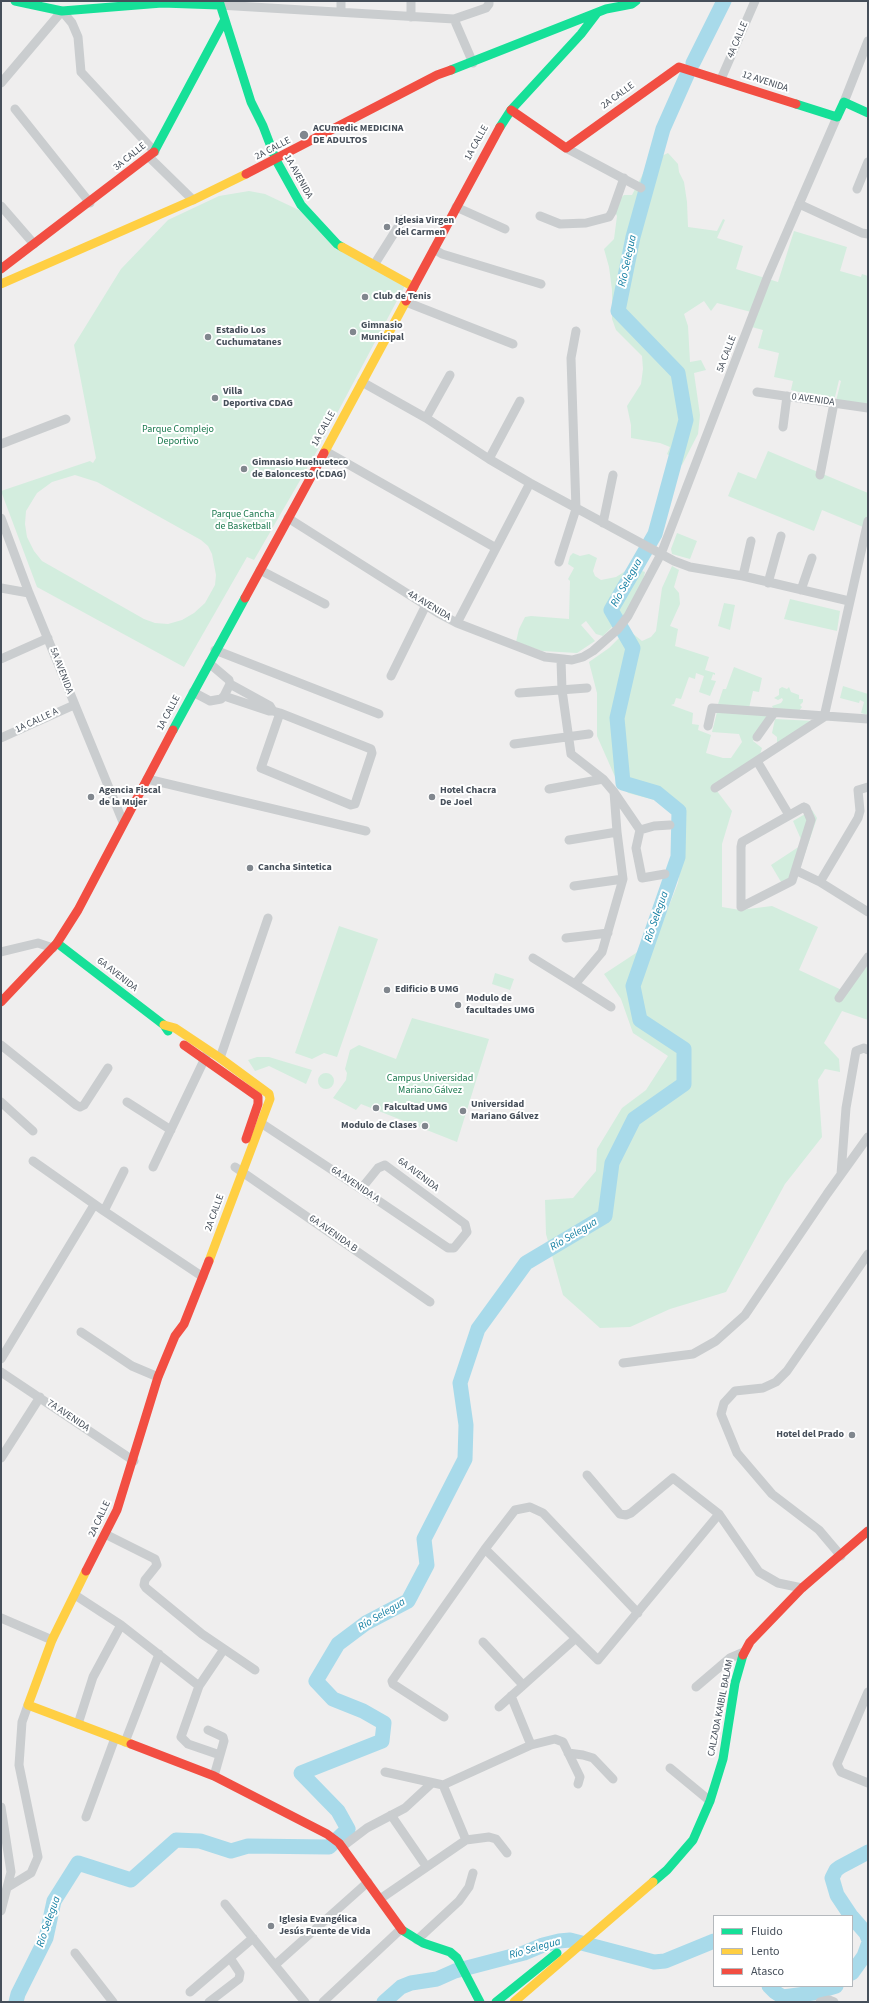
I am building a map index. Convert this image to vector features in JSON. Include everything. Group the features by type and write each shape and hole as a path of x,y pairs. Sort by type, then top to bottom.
{"street":[{"path":"16,1 62,11 162,3 219,3 292,5 341,12 454,19 488,4"},
{"path":"341,1 341,12"},
{"path":"411,1 411,16"},
{"path":"603,8 632,4 636,1"},
{"name":"4A CALLE","path":"721,79 755,1"},
{"name":"1A AVENIDA","path":"219,3 251,102 263,126 276,160 301,205 337,244 414,287"},
{"name":"2A CALLE","path":"1,284 192,200 276,160 437,75 473,64 603,8"},
{"name":"1A CALLE","path":"1,1002 55,945 78,910 208,663 406,302 493,137 511,110 603,8"},
{"path":"3,80 62,11"},
{"path":"62,11 72,23 78,37 81,72 192,200"},
{"path":"454,19 473,64"},
{"name":"3A CALLE","path":"1,269 152,155 224,21"},
{"name":"5A CALLE","path":"583,657 603,643 618,629 628,616 661,554 767,278 844,102 868,41"},
{"name":"2A CALLE","path":"566,148 673,70 679,67 685,68"},
{"name":"12 AVENIDA","path":"685,68 837,117"},
{"path":"844,102 868,113"},
{"path":"15,109 90,203"},
{"path":"511,110 566,148 641,188"},
{"path":"857,189 868,162"},
{"path":"540,216 560,224 586,223 609,217 624,178"},
{"path":"799,204 862,233 868,234"},
{"path":"1,206 34,244"},
{"path":"456,206 505,229"},
{"path":"374,265 403,219"},
{"path":"434,249 442,254 541,284"},
{"path":"406,302 513,344"},
{"path":"559,562 576,509 570,358 576,331"},
{"path":"426,418 450,375"},
{"path":"362,382 426,418 489,459 530,483 661,554 690,567 743,576 849,601"},
{"name":"0 AVENIDA","path":"757,392 868,408"},
{"path":"782,427 788,396"},
{"path":"489,459 520,401"},
{"path":"820,475 834,403"},
{"path":"1,444 66,419"},
{"path":"325,451 496,548"},
{"path":"603,523 612,475"},
{"path":"457,623 530,483"},
{"name":"5A AVENIDA","path":"1,518 29,593 123,822"},
{"name":"4A AVENIDA","path":"288,518 457,623 544,657 561,660 583,657"},
{"path":"715,788 824,717 868,521"},
{"path":"768,583 781,536"},
{"path":"743,576 751,541"},
{"path":"801,590 812,558"},
{"path":"260,570 325,604"},
{"path":"1,588 29,593"},
{"path":"391,676 426,605"},
{"path":"1,659 48,638"},
{"path":"215,650 379,714"},
{"path":"561,660 562,690 571,754 603,779 614,792 640,830 636,848 642,878 666,874"},
{"path":"208,663 225,675 230,684 270,706 277,712"},
{"path":"193,692 210,700 221,699 230,684"},
{"path":"519,693 588,688"},
{"path":"224,696 269,711 277,712 371,749 372,753 355,804 351,805 261,768 277,712"},
{"name":"1A CALLE A","path":"1,738 74,705"},
{"path":"708,726 712,708 868,719"},
{"path":"757,737 774,713"},
{"path":"514,744 589,734"},
{"path":"757,761 789,815"},
{"path":"147,778 366,831"},
{"path":"549,789 603,779"},
{"path":"820,882 858,818 860,811 858,790 868,787"},
{"path":"575,984 602,952 623,879 614,792"},
{"path":"805,807 811,820 797,871 790,883 741,907 742,842 805,807"},
{"path":"640,830 654,826 670,825"},
{"path":"569,840 617,832"},
{"path":"797,871 820,882 868,912"},
{"path":"574,886 623,879"},
{"path":"220,1058 268,918"},
{"path":"566,938 608,933"},
{"path":"1,952 38,943 55,945"},
{"name":"6A AVENIDA","path":"55,945 164,1025 175,1028 258,1097"},
{"path":"839,998 868,956"},
{"path":"533,958 611,1007"},
{"path":"1,1045 80,1107 84,1105 108,1068"},
{"path":"841,1174 846,1108 856,1051 864,1048 868,1050"},
{"path":"153,1167 207,1055"},
{"name":"6A AVENIDA","path":"207,1055 220,1058 270,1096"},
{"name":"2A CALLE","path":"238,1169 261,1124 270,1096"},
{"name":"2A CALLE","path":"28,1705 52,1640 117,1510 134,1461 158,1377 175,1336 176,1320 199,1275 238,1169 258,1104 258,1097"},
{"path":"1,1102 34,1131"},
{"path":"127,1102 171,1130"},
{"name":"6A AVENIDA A","path":"261,1124 448,1248"},
{"path":"623,1363 693,1354 708,1346 726,1333 745,1315 868,1137"},
{"path":"33,1161 94,1205 199,1275"},
{"name":"6A AVENIDA","path":"361,1189 378,1168 385,1165 465,1224 467,1232 454,1248 448,1248"},
{"name":"6A AVENIDA B","path":"238,1169 430,1302"},
{"path":"104,1211 124,1171"},
{"path":"1,1359 94,1205"},
{"path":"841,1556 819,1530 772,1494 737,1453 721,1414 724,1403 735,1391 762,1388 776,1382 787,1372 868,1254"},
{"path":"81,1332 132,1366 158,1377"},
{"name":"7A AVENIDA","path":"1,1372 134,1461"},
{"path":"1,1458 40,1397"},
{"path":"587,1475 620,1514 626,1516 673,1478 719,1514 759,1572 778,1583 802,1588"},
{"path":"444,1717 393,1684 392,1681 485,1549 516,1510 530,1507 543,1513 638,1613"},
{"path":"485,1549 598,1660 719,1514"},
{"path":"105,1534 155,1559 157,1565 146,1580 144,1585 146,1588 193,1627 255,1670"},
{"name":"CALZADA KAIBIL BALAM","path":"514,2002 597,1932 667,1870 693,1840 710,1801 723,1759 735,1683 744,1652 750,1642 802,1588 866,1537"},
{"path":"75,1595 121,1625 199,1686"},
{"path":"1,1618 52,1640"},
{"path":"78,1724 93,1677 121,1625"},
{"path":"499,1707 576,1638"},
{"path":"483,1642 523,1685"},
{"path":"220,1756 188,1744 181,1737 199,1686 224,1649"},
{"path":"696,1687 730,1658 744,1652"},
{"path":"125,1742 160,1654"},
{"path":"868,1692 837,1764 841,1772 868,1783"},
{"path":"512,1696 531,1745"},
{"path":"8,1887 31,1873 38,1857 19,1765 22,1722 28,1705 214,1776 327,1834 340,1845 401,1929 417,1940 450,1952 457,1958 469,1976 480,2002"},
{"path":"208,1730 223,1737 224,1741 214,1776"},
{"path":"86,1817 115,1738"},
{"path":"385,1772 443,1785 531,1745 555,1739 563,1742 580,1777 578,1784"},
{"path":"568,1754 583,1755 593,1758 612,1779"},
{"path":"670,1768 710,1801"},
{"path":"340,1845 367,1828 405,1808 432,1782"},
{"path":"443,1785 466,1840"},
{"path":"1,1807 11,1866 8,1887 1,1911"},
{"path":"391,1815 426,1866"},
{"path":"380,1899 466,1840 489,1837 496,1839 507,1853"},
{"path":"496,2002 584,1932 660,1864 693,1840"},
{"path":"417,1940 459,1901 469,1887 474,1873"},
{"path":"275,1965 368,1882"},
{"path":"225,1904 305,2002"},
{"path":"323,2002 401,1929"},
{"path":"190,1992 253,1938"},
{"path":"75,1953 113,2002"},
{"path":"209,2002 239,1979 240,1973 230,1958"},
{"path":"820,2002 829,2000 834,2002"}],"green space":[{"path":"668,153 678,164 679,172 684,182 687,202 688,227 717,231 723,219 725,220 717,238 743,246 736,269 778,282 794,231 847,247 840,271 861,277 862,274 868,276 868,406 836,401 841,381 839,380 834,401 791,390 793,381 774,377 779,353 758,348 763,330 748,326 751,312 717,303 711,311 704,301 684,314 688,326 690,362 701,360 706,370 694,373 700,415 698,434 682,465 667,454 670,447 660,443 631,438 631,425 627,406 641,384 643,369 642,356 616,330 612,319 612,290 609,267 604,249 614,239 617,216 612,206 624,195 632,195 649,162"},
{"name":"Villa Deportiva CDAG","path":"249,191 265,194 301,211 337,245 408,280 317,451 254,560 247,557 184,667 37,587 1,491 90,461 93,463 96,458 74,345 121,269 168,220 219,196","holes":["75,475 97,482 201,540 208,546 212,554 216,575 215,585 205,603 194,613 182,620 168,624 155,623 144,619 42,561 34,551 27,537 25,524 26,511 37,493 52,482"]},
{"path":"768,451 868,493 868,514 863,527 822,510 814,531 728,496 738,472 756,479"},
{"path":"677,533 697,541 690,559 672,554 671,549"},
{"path":"573,553 580,556 589,554 597,558 593,571 595,576 601,580 616,577 632,567 645,572 643,581 625,614 603,636 596,634 586,621 581,625 595,641 577,653 542,651 516,642 519,629 525,617 531,616 569,619 570,581 568,579 574,568 568,564 570,556"},
{"path":"672,566 679,570 674,587 679,593 680,604 670,626 678,629 675,646 709,657 705,670 715,673 715,675 713,674 711,680 716,681 710,696 699,692 704,676 696,673 695,679 689,677 681,699 676,698 674,704 671,705 693,713 692,724 699,725 698,730 711,735 706,753 723,758 731,758 742,742 739,734 712,732 717,712 770,716 753,741 762,748 760,755 714,787 732,811 722,844 722,907 740,910 772,906 818,927 799,970 846,992 868,965 868,1020 842,1011 824,1043 839,1059 840,1072 825,1069 818,1080 822,1137 785,1184 726,1292 670,1309 630,1327 600,1328 563,1295 546,1234 545,1200 573,1198 596,1171 597,1149 622,1108 646,1090 668,1056 633,1033 621,999 604,974 640,949 652,926 671,874 675,851 675,811 662,802 628,793 616,779 597,736 597,693 589,662 609,648 622,635 621,632 625,630 632,633 642,641 651,637 656,631 662,588","holes":["681,863 678,883 660,929 655,933"]},
{"path":"790,599 840,611 837,631 784,619"},
{"path":"724,603 735,605 730,630 718,626"},
{"path":"734,667 762,678 759,692 753,691 749,708 717,707 723,689 726,689"},
{"path":"843,686 868,694 868,715 861,713 864,702 860,700 859,703 840,698"},
{"path":"782,687 787,689 789,687 791,692 799,695 799,699 803,699 803,702 800,705 802,707 798,712 773,708 772,706 781,703 783,700 782,698 778,700 774,698 779,695 779,689"},
{"path":"775,719 814,721 777,743 777,737 772,733"},
{"path":"812,810 817,818 796,880 784,887 771,865 803,844 793,821"},
{"path":"339,926 378,939 337,1057 324,1053 312,1059 295,1053"},
{"path":"495,973 514,979 510,990 492,984"},
{"name":"Campus Universidad Mariano Gálvez","path":"412,1018 489,1039 457,1142 361,1104 356,1110 333,1098 346,1080 347,1073 345,1069 350,1050 359,1045 396,1059"},
{"path":"257,1057 269,1057 312,1070 306,1084 269,1066 255,1071 248,1060"},
{"path":"326,1073 333,1078 334,1081 329,1088 326,1089 319,1084 318,1081 323,1074"}],"waterway":[{"path":"693,63 724,1"},
{"name":"Río Selegua","path":"16,2002 18,1994 46,1938 54,1901 78,1863 131,1880 176,1840 200,1841 231,1851 248,1846 329,1847 348,1829 338,1811 301,1773 382,1741 384,1723 363,1711 333,1699 316,1681 338,1644 366,1623 408,1601 427,1565 424,1539 465,1459 466,1425 460,1383 478,1329 526,1263 605,1216 612,1163 634,1119 684,1084 684,1049 640,1020 633,986 678,857 679,811 657,793 623,783 617,718 633,648 611,610 655,534 686,420 678,373 618,311 633,237 663,129 687,75"},
{"name":"Río Selegua","path":"850,1915 837,1895 832,1878 836,1870 840,1867 868,1852"},
{"name":"Río Selegua","path":"853,1918 866,1933 868,1938"},
{"name":"Río Selegua","path":"384,2002 401,1987 411,1983 437,1979 455,1971 524,1953 543,1945 559,1941 570,1940 654,1962 665,1961 713,1941"},
{"name":"Río Selegua","path":"853,1972 864,1956 868,1945"},
{"name":"Río Selegua","path":"770,1987 783,1997 813,1993 833,1987"}],"traffic: fast":[{"path":"15,1 62,11 162,3 219,5"},
{"path":"219,1 251,102 263,126 276,160 301,205 337,244 342,247"},
{"path":"451,70 606,9 632,4 636,1"},
{"path":"500,127 511,110 581,34 597,13"},
{"path":"154,152 224,21"},
{"path":"796,104 837,117 844,102 868,113"},
{"path":"173,730 245,598"},
{"path":"57,943 164,1025 168,1031"},
{"path":"653,1882 667,1870 693,1840 710,1801 723,1759 735,1683 743,1655"},
{"path":"402,1930 423,1943 450,1952 457,1958 480,2002"},
{"path":"496,2002 557,1953"}],"traffic: slow":[{"path":"1,284 193,200 246,174"},
{"path":"342,247 414,287"},
{"path":"324,453 406,301"},
{"path":"164,1025 175,1028 220,1058 269,1094 270,1099 209,1261"},
{"path":"86,1571 52,1640 28,1705 131,1744"},
{"path":"514,2002 653,1882"}],"traffic: jam":[{"path":"511,110 566,148 679,67 796,104"},
{"path":"246,174 437,75 451,70"},
{"path":"406,301 500,127"},
{"path":"1,269 154,152"},
{"path":"245,598 324,453"},
{"path":"1,1002 57,943 78,910 173,730"},
{"path":"184,1045 258,1097 258,1104 246,1139"},
{"path":"86,1571 117,1510 158,1377 175,1336 184,1324 209,1261"},
{"path":"743,1655 750,1642 802,1588 868,1531"},
{"path":"131,1744 214,1776 327,1834 339,1843 402,1930"}],"place":[{"name":"ACUmedic MEDICINA DE ADULTOS","path":"304,135"},
{"name":"Iglesia Virgen del Carmen","path":"387,227"},
{"name":"Club de Tenis","path":"365,297"},
{"name":"Gimnasio Municipal","path":"353,332"},
{"name":"Estadio Los Cuchumatanes","path":"208,337"},
{"name":"Villa Deportiva CDAG","path":"215,398"},
{"name":"Gimnasio Huehueteco de Baloncesto (CDAG)","path":"244,469"},
{"name":"Agencia Fiscal de la Mujer","path":"91,797"},
{"name":"Hotel Chacra De Joel","path":"432,797"},
{"name":"Cancha Sintetica","path":"250,868"},
{"name":"Edificio B UMG","path":"387,990"},
{"name":"Modulo de facultades UMG","path":"458,1005"},
{"name":"Falcultad UMG","path":"376,1108"},
{"name":"Universidad Mariano Gálvez","path":"463,1111"},
{"name":"Modulo de Clases","path":"425,1126"},
{"name":"Hotel del Prado","path":"852,1435"},
{"name":"Iglesia Evangélica Jesús Fuente de Vida","path":"271,1926"}],"park label":[{"name":"Parque Complejo Deportivo","path":"178,436"},
{"name":"Parque Cancha de Basketball","path":"243,520"}]}
